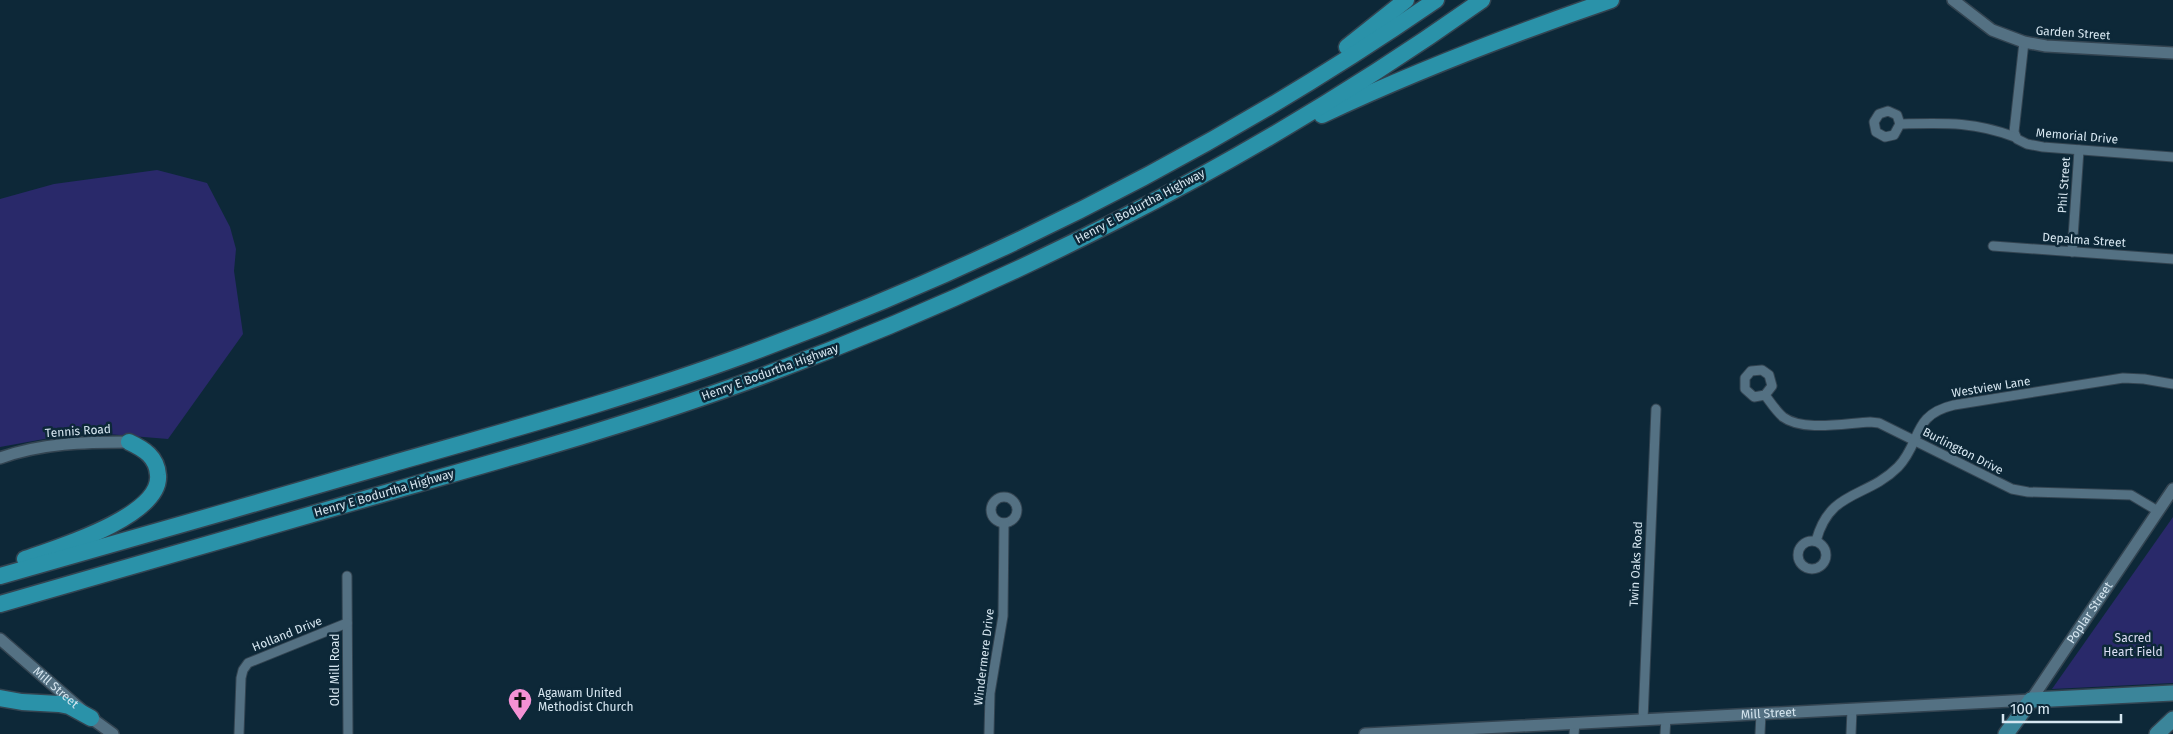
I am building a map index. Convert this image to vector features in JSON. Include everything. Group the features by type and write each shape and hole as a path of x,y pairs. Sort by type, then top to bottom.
{"highway":[{"path":"1161,166 1333,57 1406,0"},
{"name":"Henry E Bodurtha Highway","path":"0,576 554,418 709,367 826,324 913,288 1052,223 1161,166 1328,71 1436,0"},
{"name":"Henry E Bodurtha Highway","path":"0,604 631,421 730,388 864,336 996,279 1099,228 1225,161 1350,88 1482,0"},
{"path":"1225,161 1415,73 1512,35 1610,0"},
{"path":"0,568 111,525 135,512 149,500 158,482 156,465 147,452 129,442"},
{"path":"0,698 69,706 91,718"}],"main road":[{"name":"Mill Street","path":"2031,700 2173,693"},
{"name":"Poplar Street","path":"2006,734 2031,700"},
{"path":"2157,734 2173,719"},
{"path":"2164,734 2173,728"}],"street":[{"name":"Garden Street","path":"1953,0 1992,30 2024,42 2046,46 2173,53"},
{"path":"2015,137 2024,42"},
{"name":"Memorial Drive","path":"1900,124 1971,124 1994,129 2032,145 2173,157"},
{"name":"Phil Street","path":"2072,252 2079,150"},
{"name":"Depalma Street","path":"1993,246 2173,259"},
{"name":"Westview Lane","path":"1816,541 1821,524 1830,511 1894,470 1903,459 1924,421 1941,408 2123,378 2173,384"},
{"name":"Burlington Drive","path":"1765,395 1783,417 1799,424 1874,422 1888,426 2012,489 2028,492 2131,495 2158,511"},
{"name":"Twin Oaks Road","path":"1643,720 1656,409"},
{"name":"Tennis Road","path":"0,458 34,448 64,444 129,442"},
{"name":"Poplar Street","path":"2031,700 2173,489"},
{"name":"Windermere Drive","path":"989,734 990,693 1003,616 1004,523"},
{"name":"Old Mill Road","path":"347,576 348,734"},
{"name":"Holland Drive","path":"239,734 241,678 243,670 248,663 347,623"},
{"name":"Mill Street","path":"1,640 91,718 113,734"},
{"name":"Mill Street","path":"1365,734 1575,729 1666,718 2031,700"},
{"path":"1851,734 1852,708"},
{"path":"1760,734 1761,713"},
{"path":"1665,734 1666,718"}],"green space":[{"path":"157,170 207,183 230,227 236,249 234,271 243,334 168,439 83,432 0,447 0,199 54,184"},
{"name":"Sacred Heart Field","path":"2173,517 2173,683 2052,689"}],"place":[{"name":"Agawam United Methodist Church","path":"520,721"}]}
